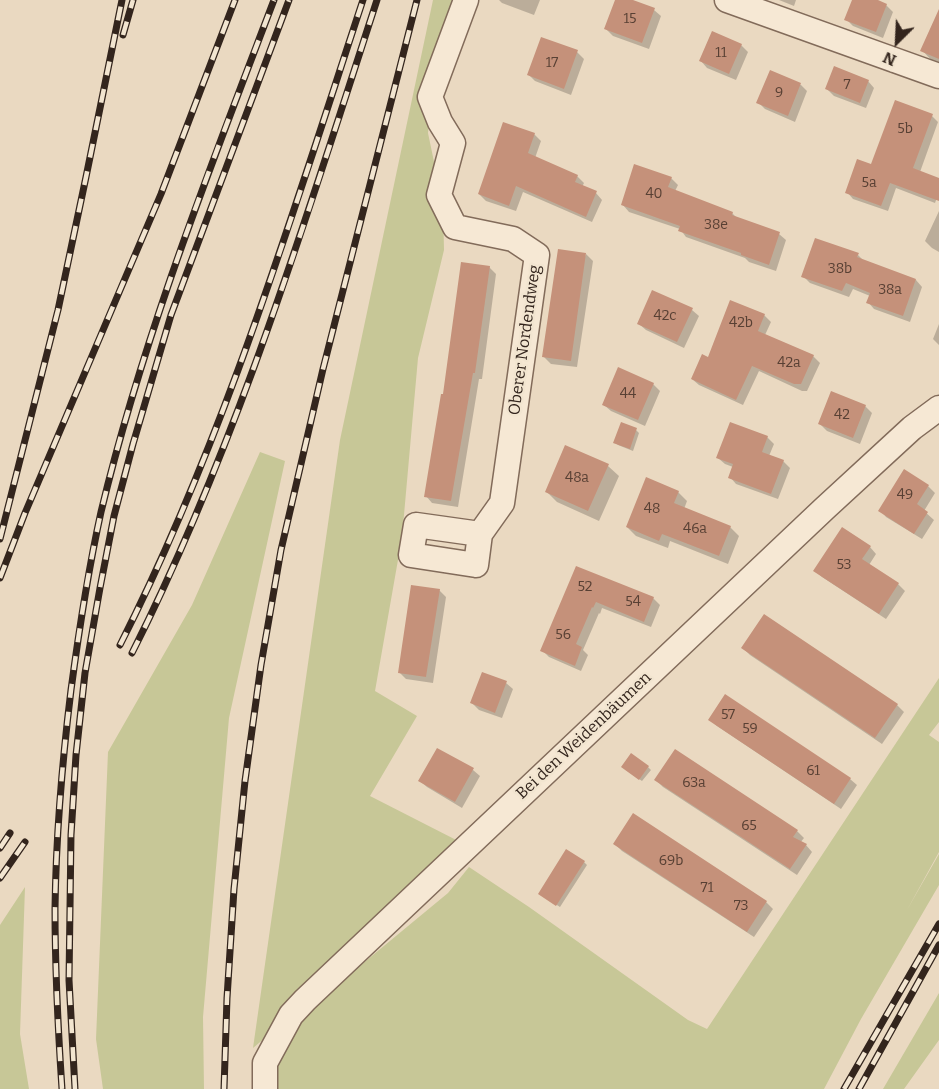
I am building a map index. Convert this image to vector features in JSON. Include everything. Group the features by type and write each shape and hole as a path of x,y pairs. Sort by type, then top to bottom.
{"street":[{"name":"Oberer Nordendweg","path":"466,0 430,97 440,122 453,143 439,195 456,227 513,239 537,255 502,503 480,534"},
{"path":"727,0 939,76"},
{"name":"Bei den Weidenbäumen","path":"265,1089 265,1063 291,1016 305,1000 816,516 912,428 939,408"}],"green space":[{"path":"433,0 458,0 432,91 428,133 443,205 444,250 418,358 402,537 375,691 417,716 370,796 468,846 291,1016 253,1048 340,440"},
{"path":"260,452 285,461 229,718 203,1017 204,1089 103,1089 96,1039 108,752 192,605"},
{"path":"939,678 939,722 929,735 939,742 939,852 907,910 939,854 939,885 861,1019 824,1089 274,1089 273,1067 304,1012 448,893 469,867 688,1020 707,1029"},
{"path":"25,887 20,1034 29,1089 0,1089 0,925"},
{"path":"939,993 939,1040 904,1089 883,1089"}],"building":[{"path":"615,0 633,0 655,8 642,43 604,29"},
{"path":"852,0 878,0 887,4 876,32 844,20"},
{"path":"939,9 939,59 920,51"},
{"path":"712,31 742,44 729,74 699,61"},
{"path":"541,37 578,50 564,89 527,75"},
{"path":"834,66 869,80 860,103 825,89"},
{"path":"770,70 801,83 788,116 756,103"},
{"path":"895,100 933,114 913,168 939,178 939,201 890,183 881,206 845,193 857,159 871,164"},
{"path":"503,122 535,133 528,153 578,175 575,182 597,191 586,217 516,186 509,206 478,194"},
{"path":"634,164 672,177 668,187 733,212 732,215 780,232 769,265 678,231 680,226 621,205"},
{"path":"815,238 859,253 857,257 916,279 903,316 866,303 870,293 846,283 842,291 801,277"},
{"path":"558,249 586,253 571,361 542,357"},
{"path":"461,262 490,266 475,373 473,373 451,501 424,497 441,394 443,394"},
{"path":"652,290 693,308 677,342 637,324"},
{"path":"730,300 765,314 758,331 814,355 801,384 794,384 752,366 736,400 691,379 702,354 708,357"},
{"path":"618,367 654,383 638,420 602,405"},
{"path":"831,391 866,405 853,438 818,424"},
{"path":"621,422 637,428 630,449 613,443"},
{"path":"730,422 768,436 762,452 784,460 771,494 728,478 733,464 716,458"},
{"path":"565,445 609,464 588,511 545,492"},
{"path":"904,469 929,485 917,504 928,512 914,534 878,511"},
{"path":"646,477 679,491 674,503 731,526 719,556 662,534 659,541 626,527"},
{"path":"842,527 871,546 862,559 899,583 879,614 813,571"},
{"path":"576,566 654,597 644,622 596,602 576,644 582,647 575,666 540,651"},
{"path":"411,585 440,589 426,677 398,673"},
{"path":"764,614 898,704 875,738 741,648"},
{"path":"482,672 507,681 495,713 470,703"},
{"path":"725,694 851,778 834,804 708,720"},
{"path":"437,748 474,768 455,802 418,781"},
{"path":"675,749 798,830 793,837 807,844 790,869 654,780"},
{"path":"631,753 649,766 639,780 621,767"},
{"path":"633,813 767,901 747,932 613,844"},
{"path":"566,849 585,861 556,906 538,894"}],"railway":[{"path":"0,539 58,310 122,0"},
{"path":"123,35 133,0"},
{"path":"0,578 25,513 161,194 235,0"},
{"path":"62,1089 55,932 58,826 71,690 92,556 118,447 157,317 274,0"},
{"path":"75,1089 69,980 71,835 76,755 85,673 114,516 171,315 289,0"},
{"path":"120,645 192,488 224,408 282,246 363,0"},
{"path":"132,653 170,574 237,413 296,249 377,0"},
{"path":"224,1089 234,889 245,781 261,665 281,550 323,369 417,0"},
{"path":"0,848 10,833"},
{"path":"0,878 25,842"},
{"path":"844,1089 939,924"},
{"path":"859,1089 939,945"}]}
